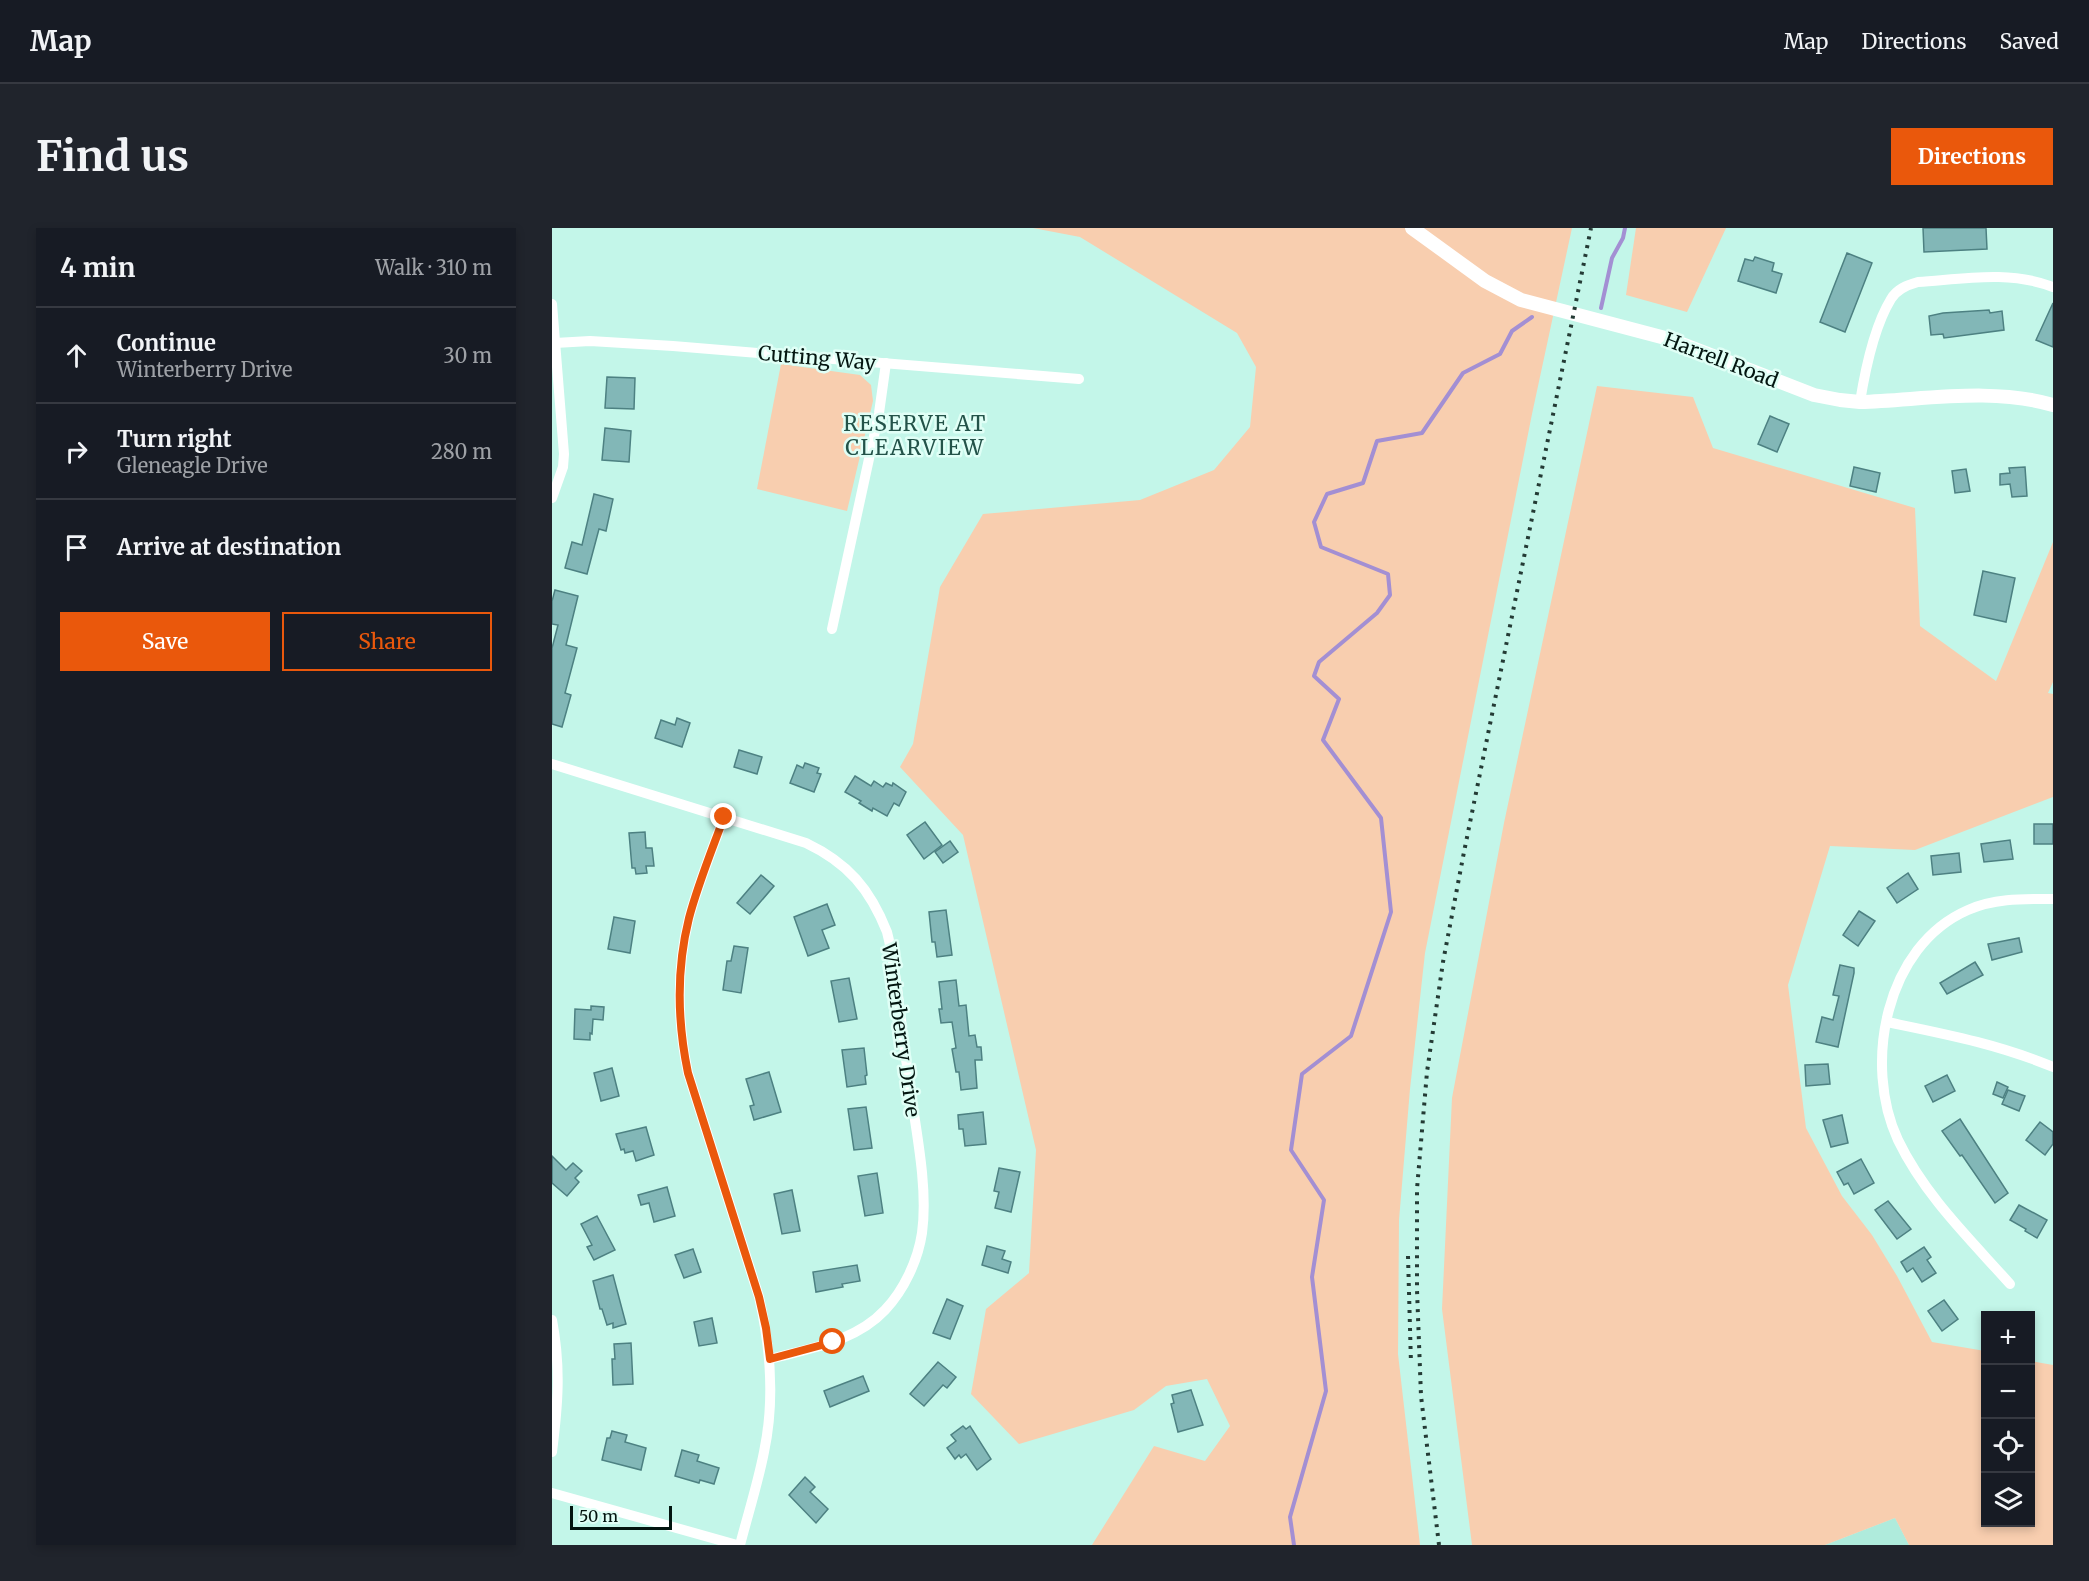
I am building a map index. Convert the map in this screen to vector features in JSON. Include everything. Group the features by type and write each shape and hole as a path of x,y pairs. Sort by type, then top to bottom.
{"street":[{"name":"Harrell Road","path":"1412,228 1485,281 1521,300 1669,339 1814,395 1860,402 1992,395 2053,405"},
{"path":"1860,402 1865,371 1879,326 1891,299 1907,285 1918,282 2001,276 2021,278 2053,287"},
{"path":"552,304 564,454 563,467 552,498"},
{"name":"Cutting Way","path":"555,343 623,342 1079,380"},
{"path":"832,629 879,413 886,363"},
{"name":"Winterberry Drive","path":"552,764 806,843 839,862 855,877 879,912 890,944 919,1156 924,1207 918,1251 905,1282 886,1310 874,1321 845,1338 770,1359"},
{"path":"552,1493 739,1545 764,1452 769,1419 770,1359 766,1328 759,1297 688,1073 678,1007 679,970 690,915 724,817"},
{"path":"2010,1284 1929,1191 1912,1166 1887,1111 1883,1084 1883,1049 1893,998 1912,956 1934,931 1968,909 1987,903 2007,899 2053,899"},
{"path":"1887,1022 1983,1042 2053,1067"},
{"path":"552,1320 558,1351 559,1381 552,1452"}],"shaded area":[{"path":"1033,228 1572,228 1532,414 1425,953 1399,1220 1398,1354 1420,1545 1092,1545 1154,1446 1205,1461 1230,1426 1207,1379 1166,1386 1134,1410 1019,1444 971,1394 986,1309 1029,1273 1036,1150 963,835 900,767 913,744 940,587 983,514 1140,500 1214,470 1250,427 1256,367 1237,333 1080,237"},
{"path":"1636,228 1726,228 1687,312 1626,295"},
{"path":"781,364 860,375 871,385 873,401 847,511 757,489"},
{"path":"1597,386 1693,397 1713,448 1915,508 1920,626 1996,681 2053,542 2053,682 2048,693 2053,694 2053,797 1915,850 1830,846 1788,985 1806,1128 1842,1196 1872,1235 1932,1342 1981,1350 1981,1527 2035,1527 2035,1362 2053,1365 2053,1545 1909,1545 1895,1518 1825,1545 1472,1545 1442,1309 1452,1098 1504,823"},
{"path":"1895,1518 1909,1545 1825,1545"}],"building":[{"path":"1923,228 1986,228 1987,249 1924,252"},
{"path":"1847,253 1872,263 1845,332 1820,322"},
{"path":"1755,257 1774,263 1772,271 1782,274 1776,293 1738,281 1745,259 1753,261"},
{"path":"2053,303 2053,347 2036,340"},
{"path":"1989,310 1990,313 2002,311 2004,330 1944,338 1943,334 1931,335 1929,316"},
{"path":"607,377 635,378 634,409 605,408"},
{"path":"1770,416 1789,424 1777,452 1758,444"},
{"path":"605,428 631,431 629,462 602,460"},
{"path":"1854,467 1880,473 1876,492 1850,486"},
{"path":"2025,467 2027,496 2012,497 2010,484 2000,485 2000,474 2010,473 2009,468"},
{"path":"1966,469 1970,491 1955,493 1952,471"},
{"path":"594,494 613,499 606,531 599,529 587,574 565,568 572,542 582,545"},
{"path":"1983,571 2015,578 2006,622 1974,615"},
{"path":"555,590 578,596 566,645 577,648 565,693 571,695 562,727 552,724 552,648 558,625 552,624 552,601"},
{"path":"677,718 690,723 682,747 655,738 661,720 675,725"},
{"path":"739,750 762,757 757,774 734,767"},
{"path":"805,763 819,768 817,773 821,774 814,792 790,783 797,765 803,768"},
{"path":"855,776 871,786 874,781 883,787 886,783 892,786 893,783 906,792 899,806 894,803 887,816 873,808 872,811 859,803 861,801 845,792"},
{"path":"925,822 942,845 924,859 907,835"},
{"path":"2034,824 2053,824 2053,844 2034,844"},
{"path":"645,832 646,848 652,848 654,866 646,866 647,873 636,874 635,868 632,868 629,833"},
{"path":"2010,840 2013,859 1984,862 1981,844"},
{"path":"950,841 958,852 943,863 935,852"},
{"path":"1959,853 1961,872 1933,875 1931,856"},
{"path":"1908,873 1918,889 1897,903 1887,888"},
{"path":"761,875 774,886 750,914 737,903"},
{"path":"827,904 835,925 822,930 829,948 808,956 794,917"},
{"path":"946,910 952,955 937,957 935,942 932,942 929,912"},
{"path":"1859,911 1875,921 1858,946 1843,935"},
{"path":"614,917 635,921 630,953 608,949"},
{"path":"2019,938 2022,952 1992,960 1988,944"},
{"path":"734,946 748,948 741,993 723,990 727,961 731,961"},
{"path":"1975,962 1983,975 1947,994 1940,983"},
{"path":"1840,965 1854,968 1854,973 1838,1047 1816,1042 1822,1017 1833,1020 1839,996 1833,995"},
{"path":"849,978 857,1019 839,1022 831,981"},
{"path":"956,980 959,1006 966,1005 969,1036 975,1035 977,1047 981,1047 982,1060 975,1060 977,1088 961,1090 959,1072 956,1072 952,1049 956,1048 952,1022 941,1023 939,1009 942,1009 939,982"},
{"path":"591,1006 604,1007 603,1020 593,1019 590,1040 574,1039 575,1009 591,1010"},
{"path":"864,1048 866,1084 847,1087 842,1050"},
{"path":"1828,1064 1830,1084 1806,1086 1805,1065"},
{"path":"612,1068 619,1096 601,1101 594,1073"},
{"path":"769,1072 781,1112 754,1120 750,1106 754,1105 746,1079"},
{"path":"1947,1075 1955,1091 1933,1102 1925,1086"},
{"path":"1997,1082 2008,1087 2003,1098 1993,1094"},
{"path":"2008,1090 2025,1096 2019,1111 2002,1104"},
{"path":"866,1107 872,1148 854,1150 848,1109"},
{"path":"983,1112 986,1144 965,1146 963,1129 959,1129 958,1115"},
{"path":"1842,1115 1848,1143 1831,1147 1823,1120"},
{"path":"1960,1119 2008,1193 1995,1203 1962,1155 1960,1156 1942,1131"},
{"path":"2040,1122 2053,1132 2053,1144 2045,1155 2026,1140"},
{"path":"646,1127 654,1155 636,1161 633,1151 625,1153 624,1149 621,1150 616,1134"},
{"path":"552,1156 566,1170 573,1163 582,1171 575,1178 579,1182 567,1196 552,1183"},
{"path":"1861,1159 1874,1183 1854,1194 1848,1183 1844,1185 1837,1172"},
{"path":"999,1168 1020,1172 1011,1212 995,1208 999,1192 994,1191"},
{"path":"877,1173 883,1213 865,1216 858,1176"},
{"path":"667,1187 675,1216 654,1222 649,1203 641,1205 638,1195"},
{"path":"792,1190 800,1231 782,1234 774,1194"},
{"path":"1888,1201 1911,1229 1897,1239 1875,1210"},
{"path":"2019,1205 2047,1220 2037,1238 2010,1220"},
{"path":"597,1216 615,1250 594,1260 587,1247 592,1245 581,1224"},
{"path":"987,1246 1005,1251 1002,1259 1011,1262 1008,1273 982,1265"},
{"path":"1924,1247 1931,1257 1927,1260 1936,1273 1922,1282 1913,1268 1907,1272 1901,1262"},
{"path":"693,1249 701,1272 684,1278 675,1255"},
{"path":"857,1265 860,1281 816,1292 813,1272"},
{"path":"613,1275 626,1324 613,1328 613,1323 607,1325 602,1309 600,1309 593,1281"},
{"path":"947,1299 963,1306 950,1339 933,1333"},
{"path":"1944,1300 1958,1319 1942,1331 1928,1311"},
{"path":"712,1318 717,1343 699,1346 694,1322"},
{"path":"631,1343 633,1384 613,1385 614,1344"},
{"path":"938,1362 956,1377 947,1388 943,1385 924,1406 910,1394"},
{"path":"863,1376 869,1391 830,1407 824,1391"},
{"path":"1191,1390 1203,1425 1178,1432 1171,1404 1174,1403 1172,1395"},
{"path":"963,1426 966,1429 970,1426 991,1459 977,1470 966,1454 961,1458 959,1455 955,1459 947,1448 956,1441 951,1435"},
{"path":"612,1431 627,1435 625,1442 646,1448 641,1470 602,1460 607,1438 610,1438"},
{"path":"682,1450 699,1455 697,1461 719,1468 714,1484 700,1480 699,1483 675,1476"},
{"path":"805,1477 815,1487 810,1492 828,1509 816,1523 789,1495"}],"waterway":[{"path":"1601,308 1612,258 1623,238 1625,228"},
{"path":"1294,1545 1290,1517 1326,1391 1312,1277 1324,1200 1291,1150 1302,1074 1351,1036 1391,912 1381,818 1323,740 1339,699 1314,676 1319,662 1377,613 1390,595 1388,574 1321,547 1314,522 1327,494 1363,483 1377,441 1422,433 1463,373 1500,354 1512,331 1532,317"}],"railway":[{"path":"1439,1545 1421,1396 1417,1290 1417,1189 1427,1072 1443,962 1464,852 1591,228"},
{"path":"1408,1256 1411,1364"}],"district":[{"name":"RESERVE AT CLEARVIEW","path":"915,436"}],"route":[{"path":"724,817 690,915 679,970 678,1007 688,1073 759,1297 770,1359 833,1342"}]}
